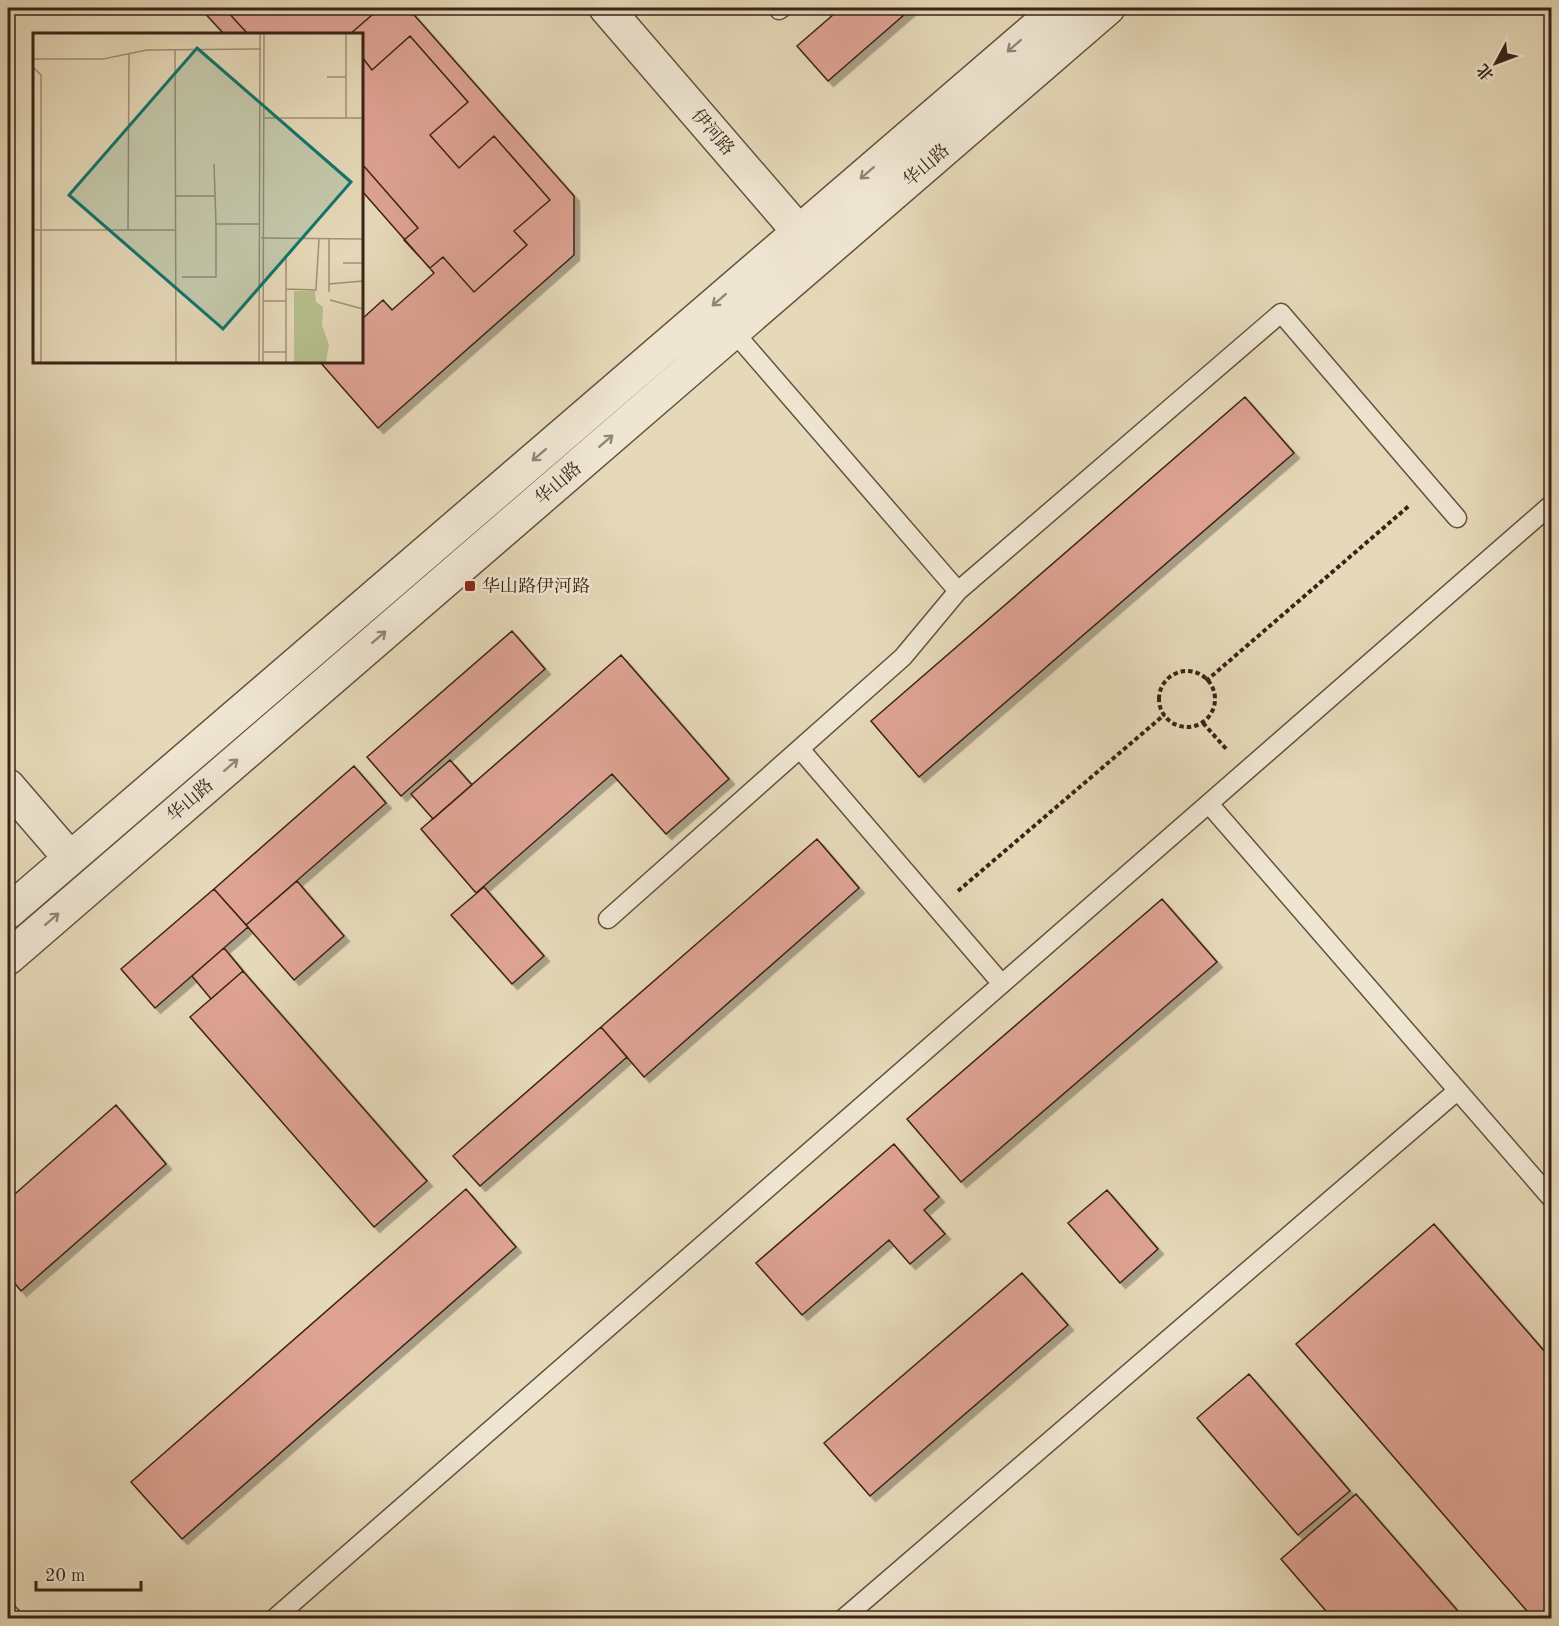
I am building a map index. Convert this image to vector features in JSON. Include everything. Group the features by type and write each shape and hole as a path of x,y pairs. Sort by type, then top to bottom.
{"street":[{"name":"伊河路","path":"606,8 820,256"},
{"name":"华山路","path":"8,912 1059,8"},
{"name":"华山路","path":"8,958 1108,8"},
{"path":"8,786 70,858"}],"lane":[{"path":"608,919 903,657 958,591 1281,313 1457,518"},
{"path":"733,331 958,591"},
{"path":"275,1618 1551,504"},
{"path":"800,749 1002,984"},
{"path":"1209,804 1551,1199"},
{"path":"844,1618 1457,1090"},
{"path":"8,1612 13,1618"}],"path":[{"path":"1206,681 1431,487"},
{"path":"1187,671 1200,675 1211,684 1215,698 1212,712 1203,723 1191,727 1180,727 1164,715 1159,701 1160,691 1173,675 1187,671"},
{"path":"937,909 1164,715"},
{"path":"1203,723 1246,771"}],"building":[{"path":"200,8 408,8 574,196 574,255 378,428 321,363 363,363 363,318 383,300 392,310 434,273 363,192 363,33 223,33"},
{"path":"224,8 380,8 351,33 247,33"},
{"path":"841,8 912,8 828,81 797,46"},
{"path":"410,36 468,102 430,135 459,168 494,136 550,200 514,231 527,245 474,292 443,257 430,268 404,240 418,228 363,165 363,58 372,70"},
{"path":"1245,397 1294,453 919,777 871,721"},
{"path":"512,631 545,669 401,796 367,757"},
{"path":"621,655 729,779 666,834 612,774 476,893 421,829"},
{"path":"450,760 472,785 433,819 411,794"},
{"path":"354,766 386,803 246,925 214,889"},
{"path":"817,839 859,888 644,1077 601,1027"},
{"path":"297,881 344,936 294,980 246,925"},
{"path":"484,887 544,956 512,984 451,915"},
{"path":"214,889 248,927 155,1008 121,969"},
{"path":"1162,899 1217,962 961,1182 907,1119"},
{"path":"224,948 243,971 211,999 192,976"},
{"path":"243,971 427,1181 374,1227 190,1017"},
{"path":"601,1027 627,1057 480,1186 453,1156"},
{"path":"116,1105 166,1164 21,1291 8,1275 8,1200"},
{"path":"894,1144 939,1197 924,1210 945,1234 910,1264 889,1240 802,1315 756,1263"},
{"path":"466,1189 516,1247 182,1539 131,1482"},
{"path":"1107,1190 1158,1249 1120,1283 1068,1223"},
{"path":"1434,1224 1552,1360 1552,1618 1533,1618 1296,1344"},
{"path":"1022,1273 1068,1325 870,1496 824,1443"},
{"path":"1249,1374 1350,1491 1298,1535 1197,1418"},
{"path":"1356,1494 1464,1618 1332,1618 1281,1559"}],"place":[{"name":"华山路伊河路","path":"470,586"}]}
